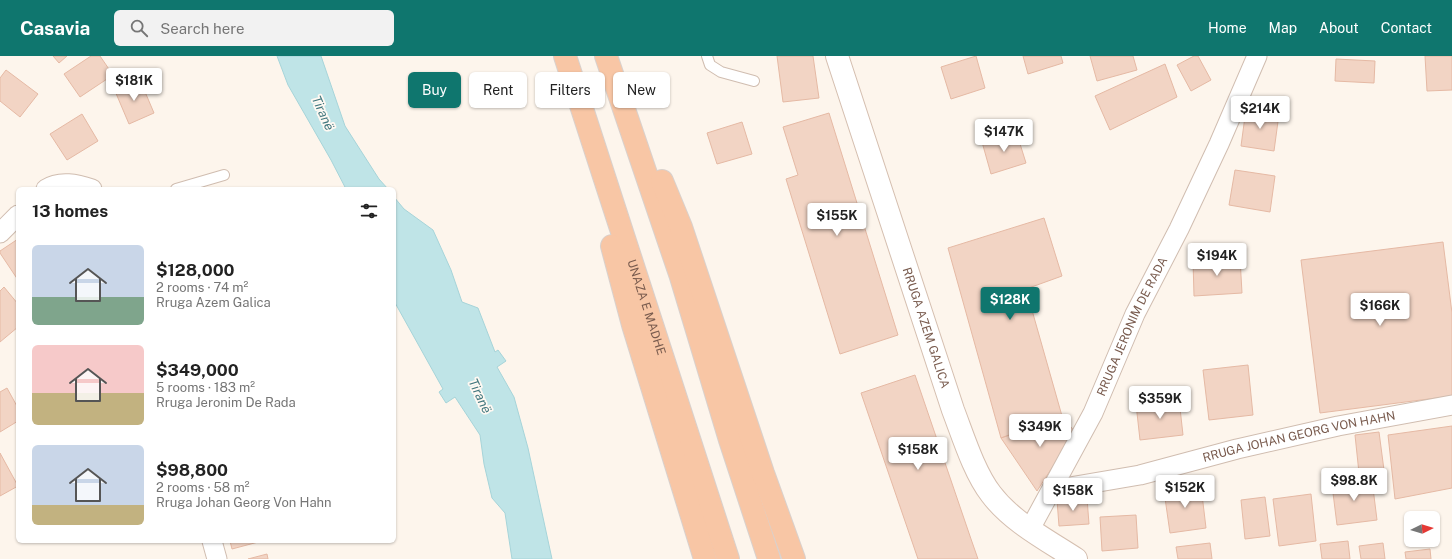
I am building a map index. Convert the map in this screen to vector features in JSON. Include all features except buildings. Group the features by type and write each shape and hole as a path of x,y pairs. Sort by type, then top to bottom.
{"highway":[{"name":"UNAZA E MADHE","path":"565,56 570,72"},
{"path":"606,56 613,78"},
{"path":"581,108 633,325 705,559"},
{"name":"UNAZA E MADHE","path":"582,108 728,559"},
{"path":"623,108 681,277 730,440 769,559"},
{"path":"626,108 673,205 763,473 794,559"}],"main road":[{"name":"RRUGA AZEM GALICA","path":"837,56 953,410 976,467 991,494 1009,513 1030,529 1076,559"}],"street":[{"name":"RRUGA JERONIM DE RADA","path":"1030,529 1093,413 1135,314 1179,229 1219,144 1257,56"},
{"path":"49,187 52,185 62,184 86,187"},
{"path":"0,233 16,217"},
{"name":"RRUGA JOHAN GEORG VON HAHN","path":"1052,490 1140,475 1237,449 1330,428 1452,405"},
{"path":"213,543 217,559"}],"lane":[{"path":"706,56 710,65 721,72 754,81"},
{"path":"183,187 224,175"}],"water":[{"name":"Tiranë","path":"277,56 321,56 345,126 379,179 386,187 345,187 288,85"},
{"name":"Tiranë","path":"396,199 404,209 433,230 451,270 462,302 478,308 495,352 498,350 506,361 497,367 514,397 528,448 552,559 512,559 505,513 492,498 484,464 480,435 455,397 446,403 439,392 443,389 396,305"}]}
